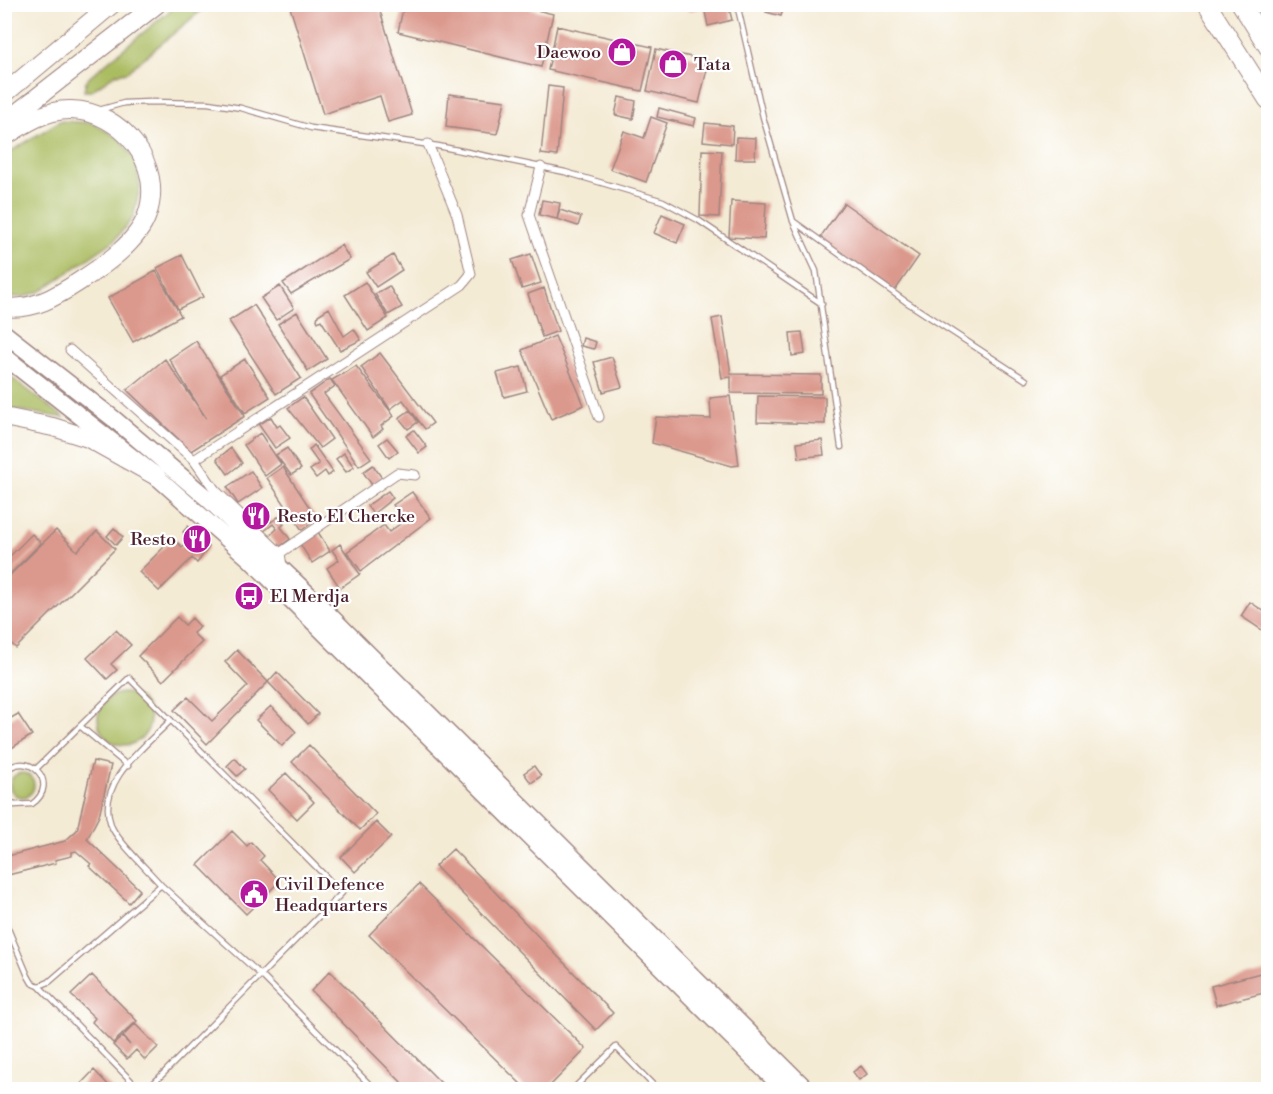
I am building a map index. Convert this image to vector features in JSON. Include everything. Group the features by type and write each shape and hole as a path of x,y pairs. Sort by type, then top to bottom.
{"highway":[{"path":"4,94 112,4"},
{"path":"4,123 158,4"},
{"path":"1207,4 1269,100"},
{"path":"1241,4 1269,47"},
{"path":"4,137 37,118 53,112 70,110 91,112 119,126 132,138 148,168 151,199 147,216 122,248 104,265 43,303 27,307 4,307"},
{"path":"4,333 177,470 281,561 807,1089"},
{"path":"4,356 156,476 267,575 785,1089"},
{"path":"4,417 53,427 88,438 156,476"}],"street":[{"path":"194,460 462,285 471,274 457,215 428,144"},
{"path":"541,167 529,215 598,417"},
{"path":"70,351 194,460 215,490 281,561 397,473 415,475"}],"lane":[{"path":"737,4 763,117 793,221 816,271 841,447"},
{"path":"91,112 124,103 208,104 241,108 311,128 428,144 541,167 663,201 698,220 822,304"},
{"path":"793,221 905,301 1026,381"},
{"path":"36,769 129,678 342,893 147,1089"},
{"path":"171,720 110,788 107,806 111,827 161,885 261,975 375,1089"},
{"path":"80,726 128,766"},
{"path":"4,773 18,764 36,769 42,779 40,796 26,806 7,800 4,807"},
{"path":"39,986 49,982 161,885"},
{"path":"4,919 32,983 39,986 140,1089"},
{"path":"572,1089 616,1047 658,1089"}],"green space":[{"path":"178,4 208,5 127,72 116,74 91,91 84,91 86,81 94,73"},
{"path":"60,121 93,123 120,139 136,161 140,188 133,218 115,240 41,291 23,297 5,297 5,155"},
{"path":"4,372 65,418 5,408"},
{"path":"119,693 129,693 143,700 150,719 143,738 129,745 119,745 109,741 102,734 98,724 98,714 102,704 109,697"},
{"path":"17,773 27,773 34,780 34,790 27,797 17,797 10,790 10,780"}],"building":[{"path":"289,4 378,4 412,115 388,122 380,96 323,114"},
{"path":"404,4 512,4 553,14 541,67 398,32"},
{"path":"686,4 728,4 732,20 708,26 704,7 688,11"},
{"path":"769,4 785,4 781,16 766,12"},
{"path":"557,26 652,47 642,91 548,70"},
{"path":"656,49 709,61 699,103 647,91"},
{"path":"548,86 563,88 557,156 541,154"},
{"path":"449,94 505,101 497,134 446,127"},
{"path":"619,97 636,101 633,119 615,115"},
{"path":"659,108 696,118 694,126 657,117"},
{"path":"651,117 667,123 646,182 610,169 624,131 644,138"},
{"path":"705,123 733,126 732,144 703,141"},
{"path":"736,137 756,138 755,159 735,159"},
{"path":"702,150 722,151 719,217 700,216"},
{"path":"542,200 560,203 557,219 539,215"},
{"path":"731,201 766,203 764,239 729,237"},
{"path":"844,203 919,256 894,292 819,239"},
{"path":"560,210 581,217 578,226 557,219"},
{"path":"662,214 685,224 677,243 654,233"},
{"path":"341,245 350,259 291,294 283,283"},
{"path":"531,254 541,283 522,289 512,260"},
{"path":"182,255 203,297 178,309 157,268"},
{"path":"393,255 402,270 376,287 366,272"},
{"path":"156,271 181,316 133,342 108,298"},
{"path":"365,282 388,318 368,331 345,295"},
{"path":"280,286 294,308 276,320 261,298"},
{"path":"389,286 402,307 388,315 375,294"},
{"path":"544,288 558,331 542,337 528,294"},
{"path":"254,305 301,378 276,394 229,321"},
{"path":"329,308 344,336 354,329 361,340 340,350 321,320 318,322 317,320 318,315"},
{"path":"297,312 327,359 308,371 278,324"},
{"path":"722,317 731,374 821,375 821,394 731,393 731,377 722,378 712,319"},
{"path":"802,332 805,354 792,356 790,333"},
{"path":"555,336 584,405 551,419 522,350"},
{"path":"583,338 596,342 594,349 581,346"},
{"path":"196,341 245,416 191,451 127,390 165,359 206,418 169,359"},
{"path":"380,353 433,423 425,429 403,400 390,409 361,367"},
{"path":"612,357 622,387 603,392 594,362"},
{"path":"245,359 270,397 245,413 220,375"},
{"path":"356,366 394,416 381,426 383,429 373,437 332,380"},
{"path":"521,367 527,391 504,397 497,373"},
{"path":"330,379 335,386 324,394 371,458 359,466 309,394"},
{"path":"730,396 739,465 732,466 652,443 656,417 711,419 710,398"},
{"path":"758,396 825,397 825,424 757,422"},
{"path":"303,397 332,439 320,448 288,408"},
{"path":"410,410 418,422 408,429 399,418"},
{"path":"271,417 277,427 280,425 290,438 275,448 259,425"},
{"path":"414,430 427,447 419,453 406,436"},
{"path":"260,433 281,464 265,476 244,445"},
{"path":"387,438 398,451 389,458 379,444"},
{"path":"822,440 824,455 799,458 797,443"},
{"path":"314,445 333,472 328,476 325,471 316,478 310,470 319,464 309,450"},
{"path":"231,448 242,463 228,474 217,459"},
{"path":"287,448 301,469 291,475 276,455"},
{"path":"344,453 354,467 346,472 336,459"},
{"path":"373,465 382,478 372,485 363,472"},
{"path":"283,467 317,519 302,530 267,478"},
{"path":"251,471 262,488 238,504 227,487"},
{"path":"388,491 393,498 373,514 367,506"},
{"path":"412,492 431,518 361,571 347,552 384,525 389,532 405,520 393,505"},
{"path":"257,506 271,522 278,517 284,524 281,527 290,539 278,548 269,536 277,529 273,524 263,532 248,514"},
{"path":"188,526 209,547 197,563 192,558 159,591 139,572 173,538 182,547 190,539 183,532"},
{"path":"114,528 123,537 116,545 107,536"},
{"path":"56,530 77,551 97,531 115,549 16,648 4,637 4,581"},
{"path":"318,532 330,551 312,563 300,544"},
{"path":"32,534 41,543 4,580 4,562"},
{"path":"340,544 360,574 340,588 327,568 339,560 332,550"},
{"path":"1250,602 1268,614 1268,634 1241,616"},
{"path":"177,617 185,625 192,618 200,627 193,633 202,642 163,681 138,656"},
{"path":"116,630 131,645 111,664 117,670 107,679 87,658"},
{"path":"237,650 268,682 207,744 174,710 188,697 212,721 248,686 225,662"},
{"path":"277,672 318,714 308,724 268,682"},
{"path":"271,706 296,732 282,746 256,720"},
{"path":"18,714 32,735 7,751 4,747 4,722"},
{"path":"309,745 376,814 360,830 292,762"},
{"path":"235,758 245,769 237,776 227,766"},
{"path":"93,761 111,765 99,816 87,839 140,890 129,903 76,851 72,852 72,856 55,860 56,863 4,876 4,857 65,841 77,830"},
{"path":"534,766 541,776 531,783 524,773"},
{"path":"286,773 314,802 297,819 268,790"},
{"path":"376,822 391,837 355,872 341,857"},
{"path":"232,831 247,846 251,842 264,856 260,860 280,881 246,914 198,865"},
{"path":"453,849 613,1013 596,1030 435,866"},
{"path":"419,884 586,1049 546,1090 527,1090 369,935"},
{"path":"330,971 448,1090 409,1090 311,991"},
{"path":"1268,971 1268,992 1216,1005 1211,986"},
{"path":"92,975 137,1021 113,1043 92,1022 95,1018 71,995"},
{"path":"135,1024 158,1047 145,1060 136,1050 127,1059 113,1045 122,1037 130,1045 123,1036"},
{"path":"861,1066 867,1074 859,1080 853,1072"},
{"path":"94,1070 113,1090 75,1090"}],"place":[{"name":"Daewoo","path":"622,52"},
{"name":"Tata","path":"673,64"},
{"name":"Resto El Chercke","path":"256,516"},
{"name":"Resto","path":"197,539"},
{"name":"El Merdja","path":"249,596"},
{"name":"Civil Defence Headquarters","path":"254,894"}]}
